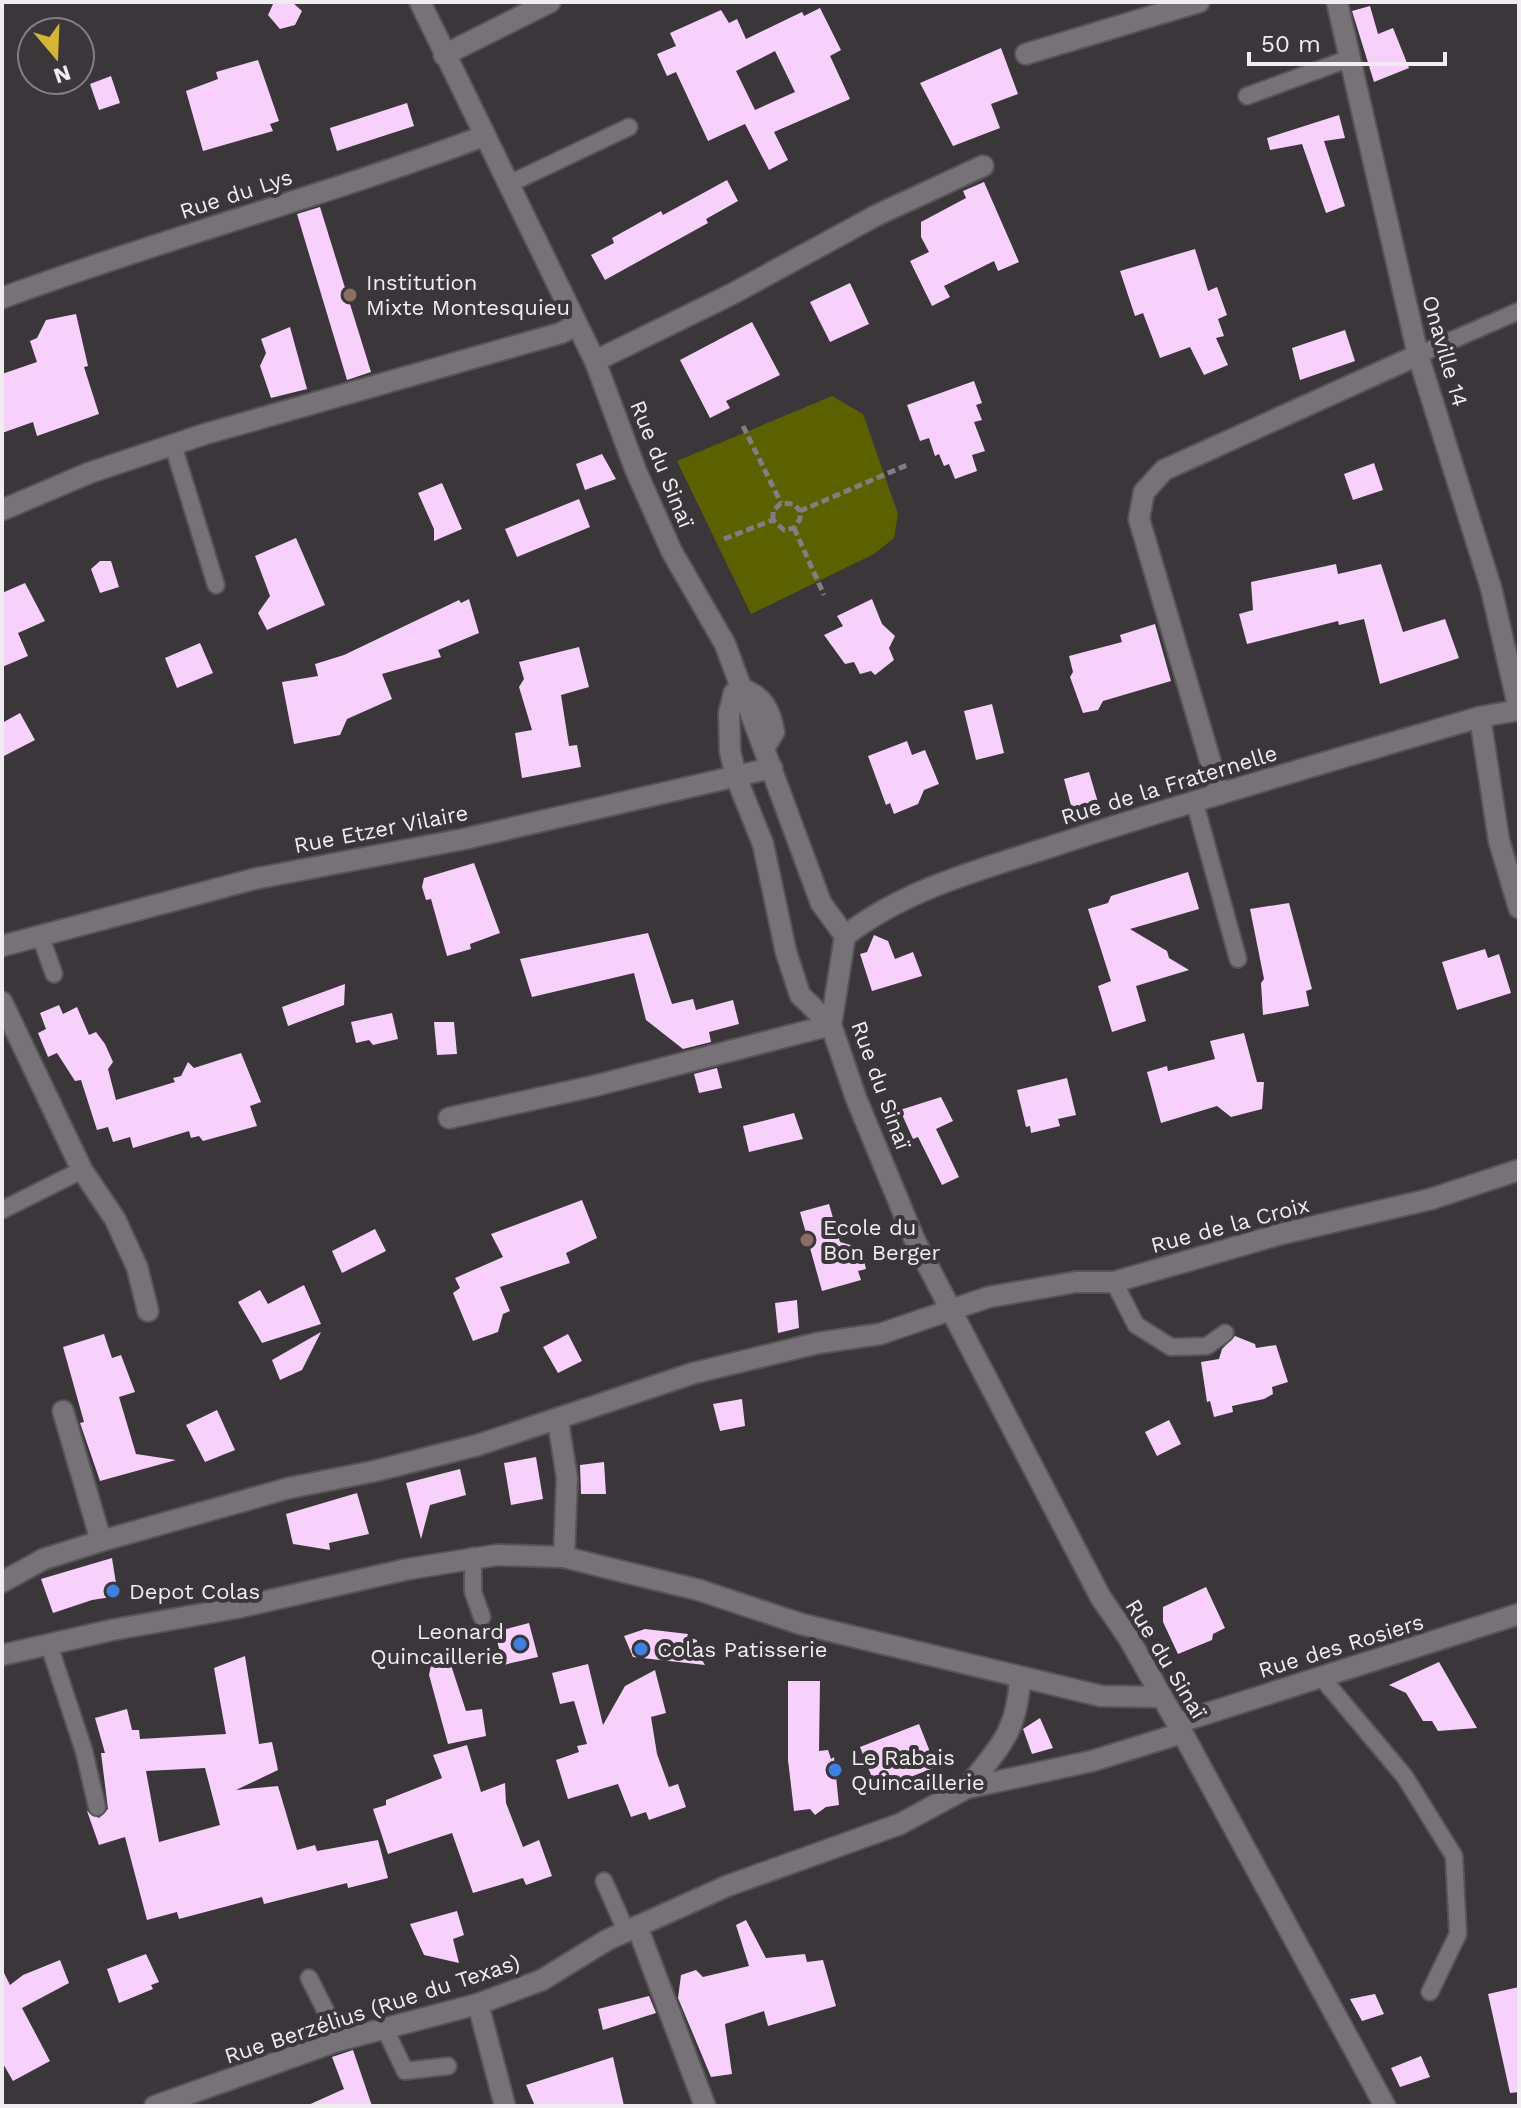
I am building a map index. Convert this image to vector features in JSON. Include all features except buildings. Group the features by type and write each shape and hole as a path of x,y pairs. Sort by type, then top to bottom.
{"street":[{"name":"Rue du Sinaï","path":"420,2 595,361 650,504 672,552 725,644 821,903 845,936 831,1025 856,1098 915,1241 1101,1598 1162,1697 1385,2106"},
{"path":"444,55 550,2"},
{"path":"1026,54 1199,2"},
{"name":"Onaville 14","path":"1337,2 1418,355 1491,588 1519,710"},
{"name":"Rue du Lys","path":"2,298 91,265 408,165 484,136"},
{"path":"595,361 732,294 877,215 983,166"},
{"path":"2,510 89,473 173,445 561,333 577,325"},
{"path":"1220,794 1139,519 1144,492 1164,470 1418,355"},
{"path":"742,689 734,693 729,713 736,777 763,844 786,952 800,995 831,1025"},
{"name":"Rue de la Fraternelle","path":"845,936 868,918 936,885 1194,800 1480,717 1519,710"},
{"path":"1480,717 1499,841 1519,908"},
{"name":"Rue Etzer Vilaire","path":"2,946 254,879 464,839 772,768"},
{"path":"2,1002 82,1170 115,1219 137,1267 148,1311"},
{"path":"449,1118 594,1086 831,1025"},
{"name":"Rue de la Croix","path":"2,1582 44,1559 101,1541 289,1488 375,1471 478,1445 558,1421 694,1373 818,1343 880,1334 950,1307 1076,1282 1114,1282 1281,1234 1431,1199 1519,1170"},
{"path":"63,1411 101,1541"},
{"path":"558,1421 567,1478 564,1557"},
{"path":"2,1655 473,1556 564,1557 699,1590 801,1624 1020,1678 1101,1696 1162,1697"},
{"name":"Rue des Rosiers","path":"1179,1728 1519,1614"},
{"path":"967,1788 1011,1731 1018,1708 1020,1678"},
{"name":"Rue Berzélius (Rue du Texas)","path":"155,2106 180,2102 337,2041 478,2004 542,1980 632,1929 756,1875 900,1824 967,1788 1092,1761 1179,1728"},
{"path":"632,1929 705,2106"},
{"path":"478,2004 505,2106"}],"lane":[{"path":"1247,96 1348,59"},
{"path":"509,184 629,127"},
{"path":"1418,355 1519,311"},
{"path":"173,445 216,585"},
{"path":"1194,800 1238,959"},
{"path":"40,935 54,974"},
{"path":"2,1210 82,1170"},
{"path":"1114,1282 1136,1325 1171,1347 1207,1346 1225,1333"},
{"path":"473,1556 473,1592 482,1617"},
{"path":"49,1645 84,1751 97,1807"},
{"path":"1322,1678 1405,1777 1454,1856 1458,1934 1430,1992"},
{"path":"604,1881 632,1929"},
{"path":"309,1978 337,2041"},
{"path":"385,2029 405,2071 448,2066"}],"path":[{"path":"743,426 781,503"},
{"path":"800,511 907,465"},
{"path":"781,503 794,504 800,511 800,519 794,528 784,530 773,520 773,511 781,503"},
{"path":"724,539 773,520"},
{"path":"794,528 824,595"}],"shaded area":[{"path":"832,396 863,414 898,514 894,538 874,554 751,614 677,461"}],"place":[{"name":"Institution Mixte Montesquieu","path":"350,295"},
{"name":"Ecole du Bon Berger","path":"807,1240"},
{"name":"Depot Colas","path":"113,1591"},
{"name":"Leonard Quincaillerie","path":"520,1644"},
{"name":"Colas Patisserie","path":"641,1649"},
{"name":"Le Rabais Quincaillerie","path":"835,1770"}]}
